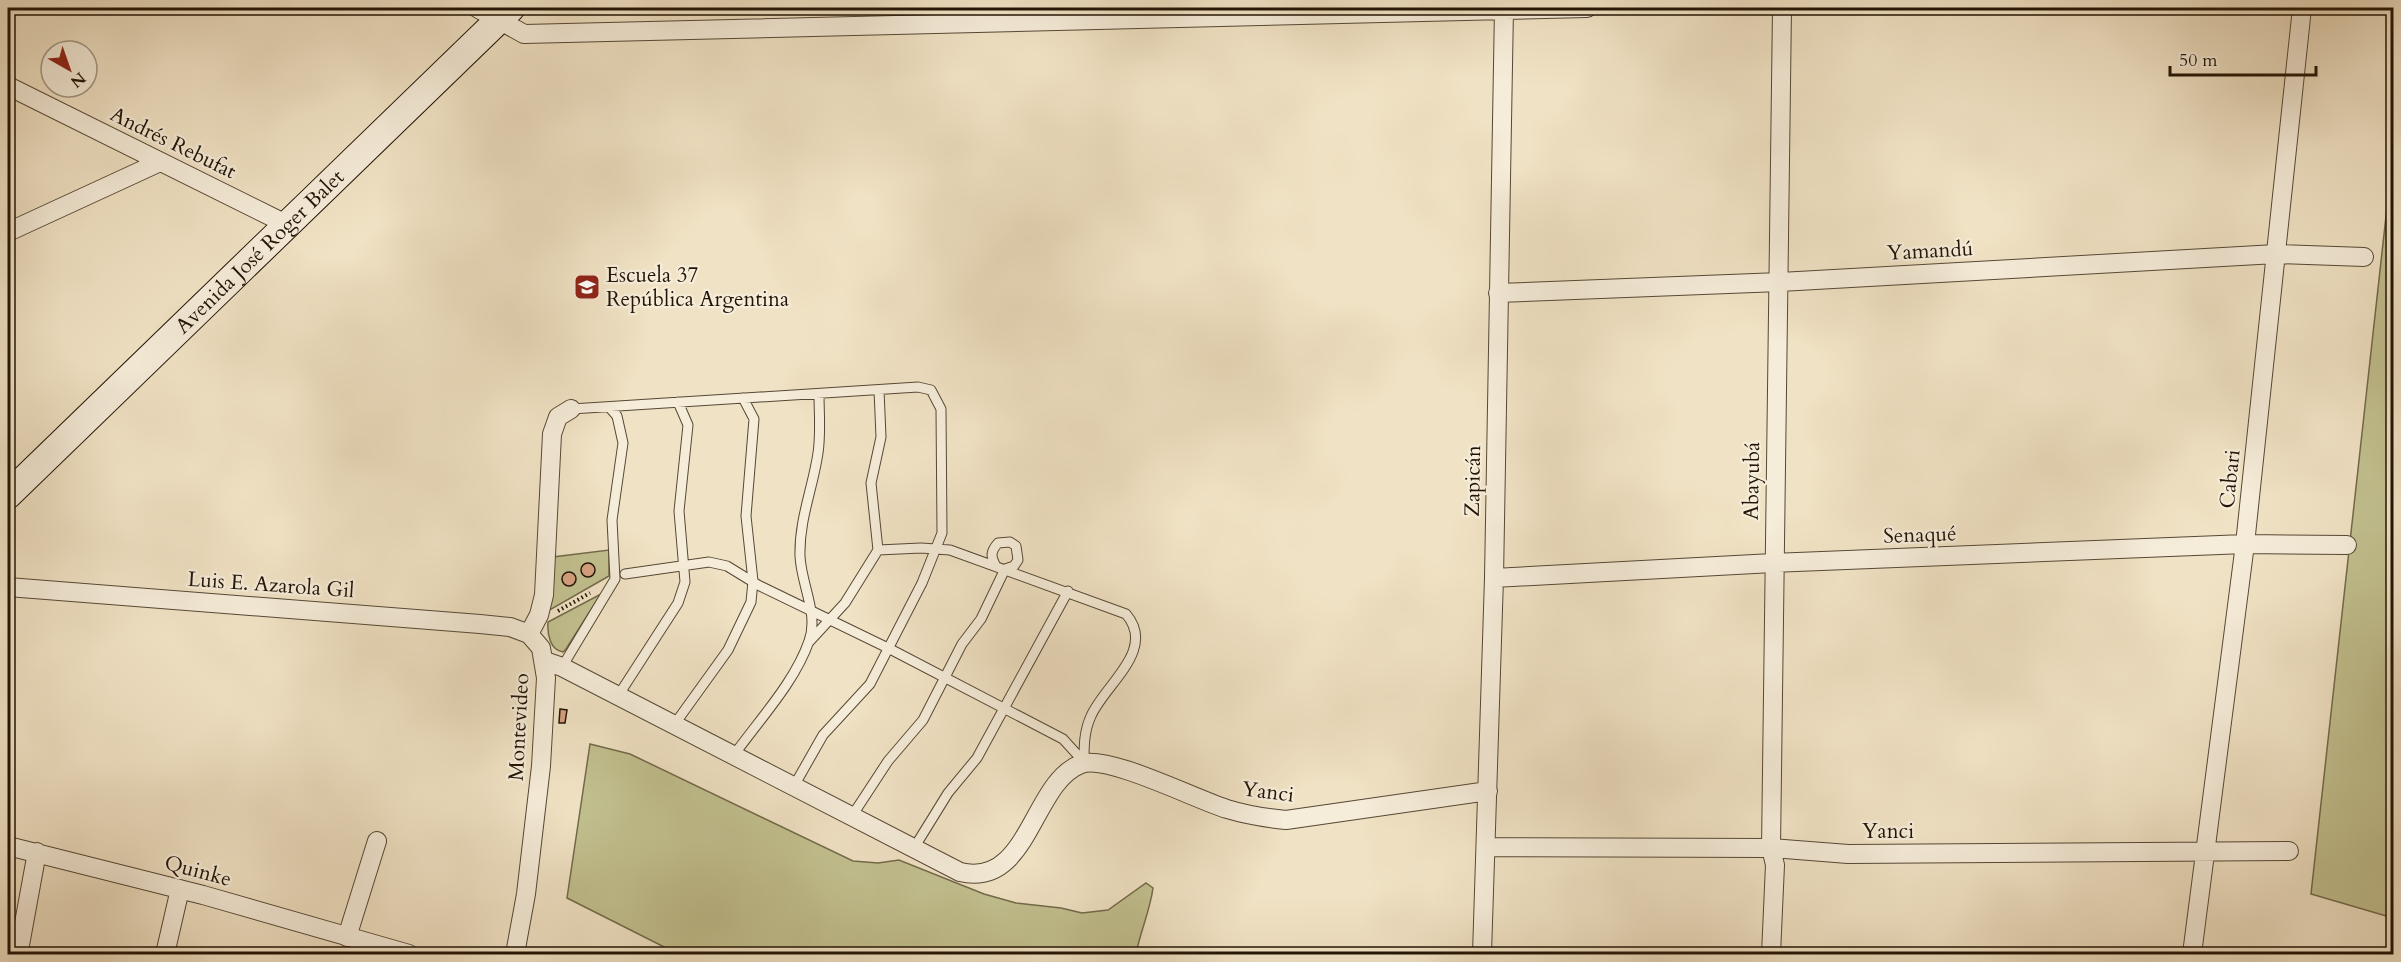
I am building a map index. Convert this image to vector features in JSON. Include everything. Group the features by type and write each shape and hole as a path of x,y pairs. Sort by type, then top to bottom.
{"street":[{"path":"970,22 985,8"},
{"path":"496,11 524,34 1504,8 1587,8"},
{"name":"Zapicán","path":"1482,954 1494,578 1504,8"},
{"name":"Abayubá","path":"1771,954 1775,865 1771,848 1773,562 1780,282 1782,8"},
{"name":"Cabari","path":"2192,954 2245,544 2302,8"},
{"name":"Avenida José Roger Balet","path":"8,495 286,224 496,11"},
{"name":"Andrés Rebufat","path":"8,86 286,224"},
{"path":"8,232 160,162"},
{"name":"Yamandú","path":"1498,293 1780,282 2276,254 2364,257"},
{"path":"529,634 539,615 544,595 552,434 558,417 571,409"},
{"name":"Senaqué","path":"1494,578 1773,562 2245,544 2347,544"},
{"name":"Luis E. Azarola Gil","path":"8,587 480,624 510,627 529,634"},
{"name":"Montevideo","path":"515,954 525,894 553,664 529,634"},
{"path":"553,664 960,872 972,875 986,874 1006,861 1065,774 1084,762"},
{"name":"Yanci","path":"1084,762 1112,765 1235,811 1286,820 1488,790"},
{"path":"347,937 377,841"},
{"name":"Quinke","path":"8,846 180,889 347,937 383,950 409,954"},
{"name":"Yanci","path":"1487,847 1771,848 1848,854 2289,851"},
{"path":"15,954 20,945 37,852"},
{"path":"165,954 180,889"}],"lane":[{"path":"571,409 925,388 931,390 938,401 942,419 942,533 890,648 863,693 823,735 794,786"},
{"path":"734,756 792,673 809,642 845,603 878,550 872,483 881,437 879,390"},
{"path":"809,642 813,622 802,581 800,542 805,505 818,452 819,394"},
{"path":"674,725 739,631 751,602 753,581 746,516 754,419 744,398"},
{"path":"618,696 678,603 685,582 679,511 688,425 678,402"},
{"path":"553,664 615,579 612,520 623,443 616,416 609,407"},
{"path":"878,550 935,548 950,550 1126,614 1136,630 1134,651 1090,716 1086,729 1084,762"},
{"path":"625,574 684,564 718,563 1005,708 1063,740 1084,762"},
{"path":"852,816 888,761 916,730 962,644 981,619 1001,567"},
{"path":"914,848 948,793 977,758 1068,591"}],"path":[{"path":"529,634 549,616 615,579"}],"shaded area":[{"path":"2393,153 2393,918 2311,894"},
{"path":"609,550 609,576 548,611 553,557"},
{"path":"601,594 566,649 563,652 555,648 549,636 548,622"},
{"path":"590,744 630,754 853,861 878,863 899,860 984,894 1016,903 1082,913 1108,910 1146,883 1153,888 1136,954 678,954 567,898"}],"building":[{"path":"588,563 593,565 595,570 593,575 588,577 583,575 581,570 583,565"},
{"path":"569,572 574,574 576,579 574,584 569,586 564,584 562,579 564,574"},
{"path":"560,709 567,710 565,723 559,723"}],"place":[{"name":"Escuela 37 República Argentina","path":"587,287"}]}
